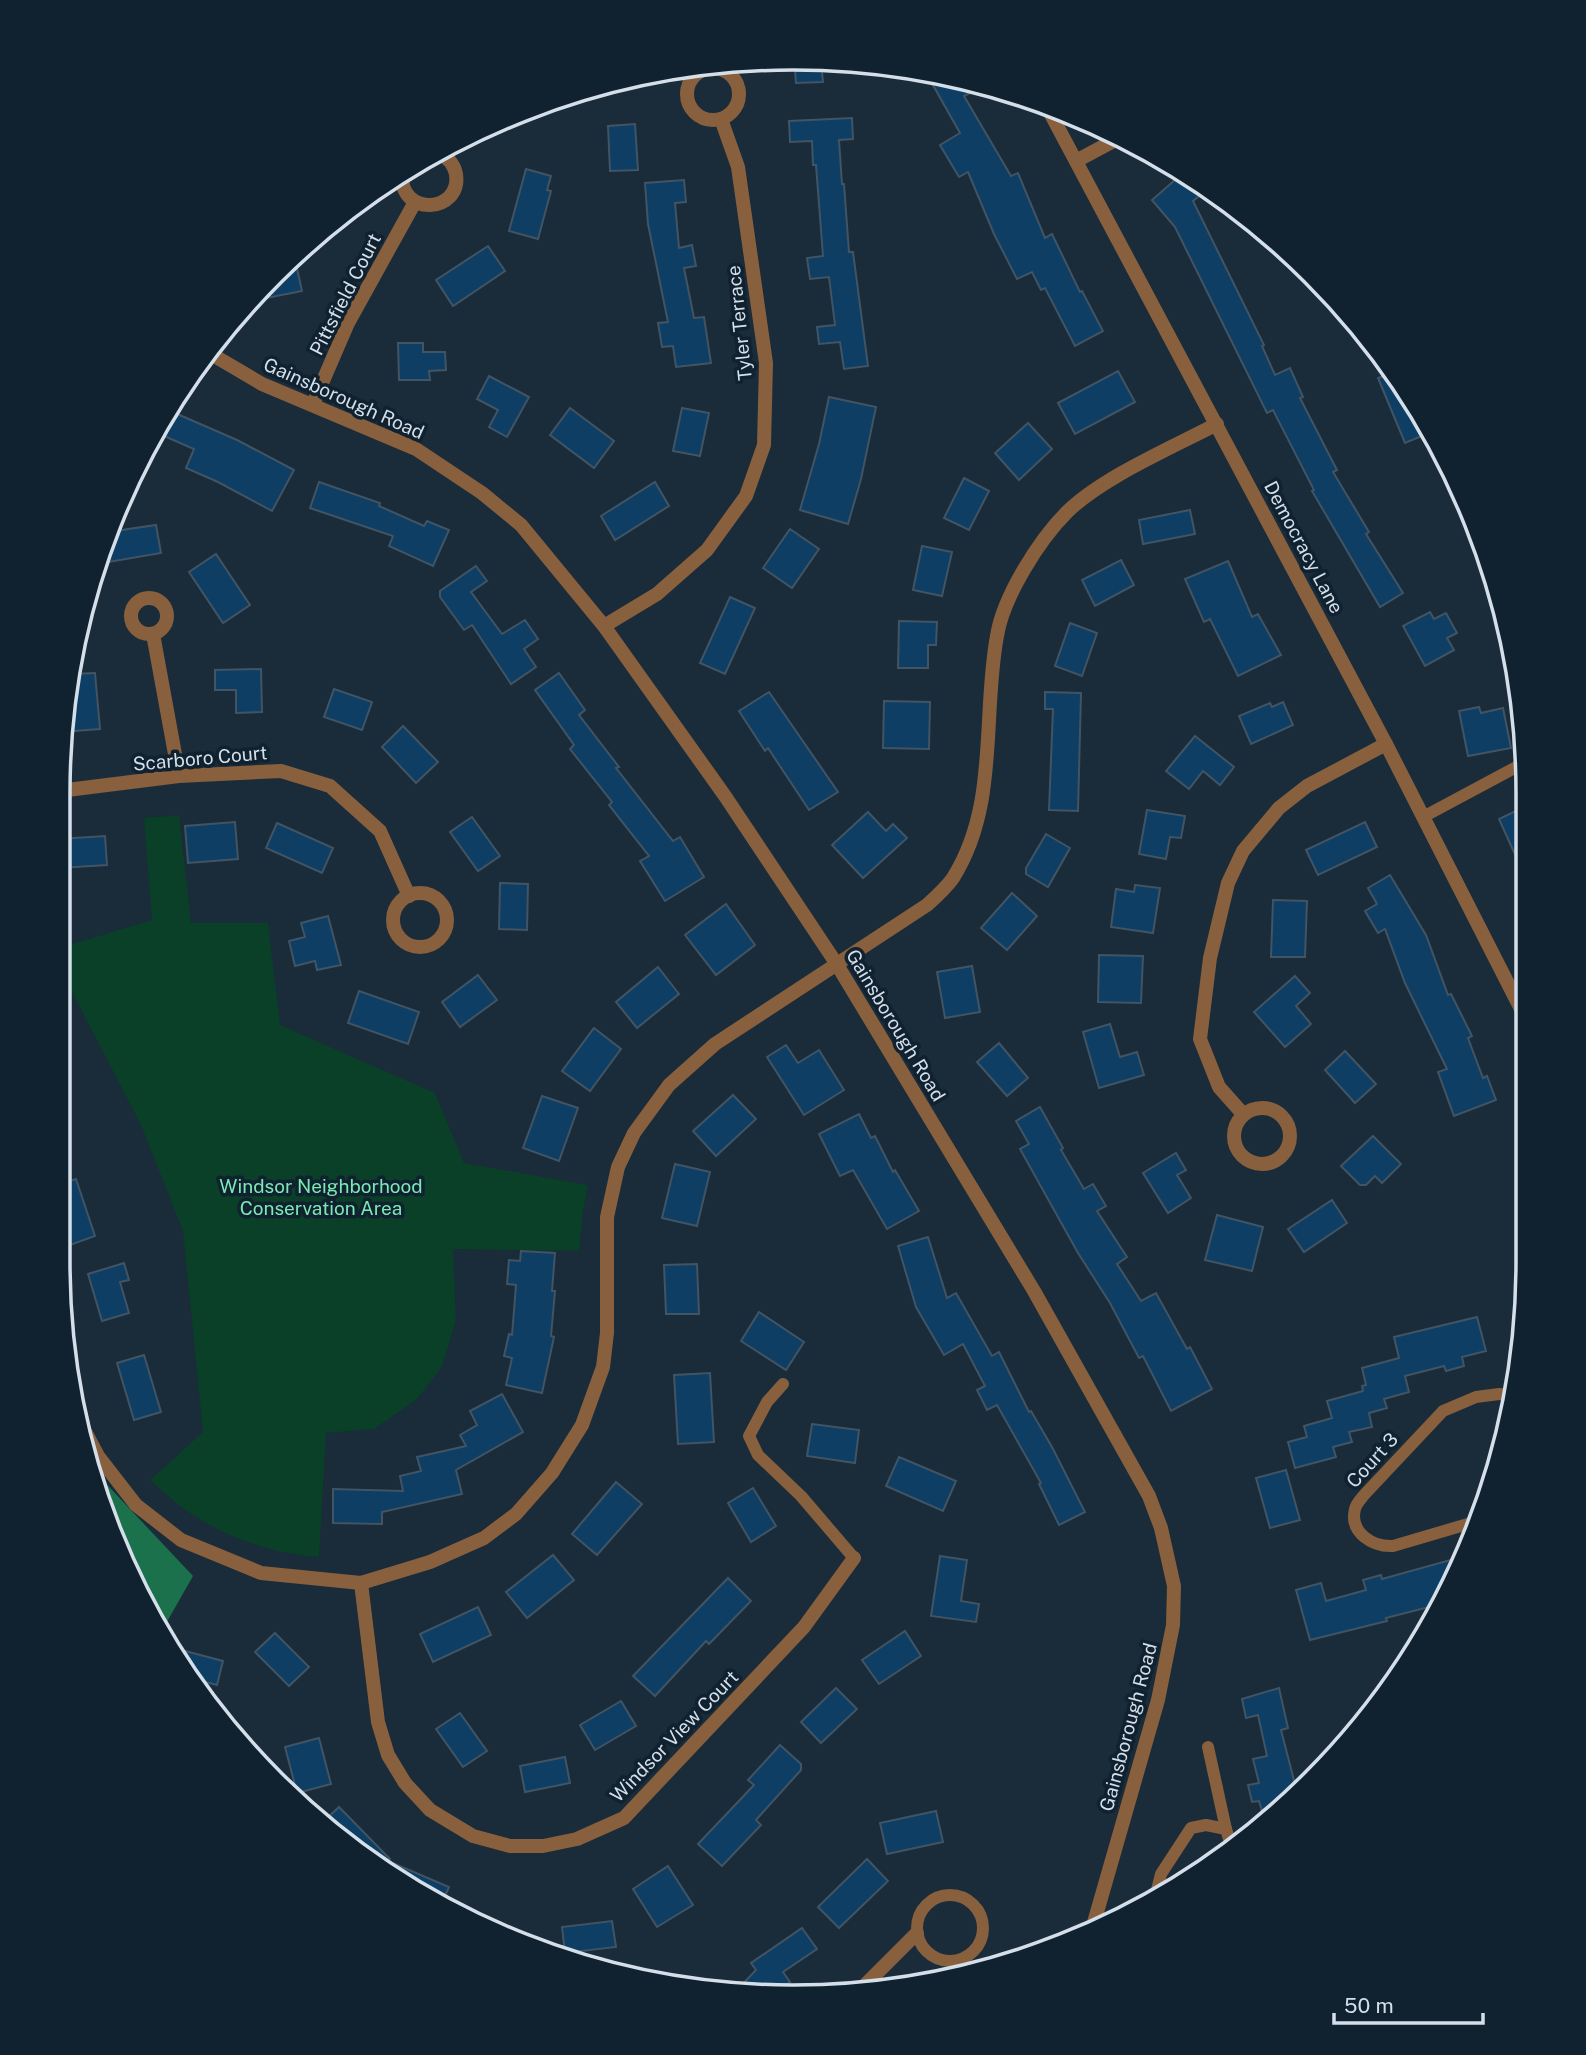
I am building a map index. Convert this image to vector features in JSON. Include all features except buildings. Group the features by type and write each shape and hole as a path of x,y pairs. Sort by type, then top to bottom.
{"street":[{"name":"Tyler Terrace","path":"604,626 657,594 708,550 746,496 764,445 766,363 738,167 722,119"},
{"name":"Democracy Lane","path":"1053,119 1423,817 1516,986"},
{"path":"1076,161 1109,143"},
{"path":"403,184 404,190 415,202 432,206 440,203 453,191 456,175 454,166 448,158"},
{"name":"Pittsfield Court","path":"313,404 348,323 415,202"},
{"name":"Gainsborough Road","path":"216,357 262,384 416,449 482,493 521,525 604,626 725,796 836,963 1034,1291 1149,1496 1164,1537 1174,1586 1173,1625 1158,1700 1095,1918"},
{"path":"96,1454 136,1505 181,1540 261,1573 361,1583 430,1562 484,1538 516,1514 552,1473 582,1425 603,1367 607,1333 607,1217 618,1167 634,1133 668,1084 715,1044 927,905 951,880 968,851 986,782 990,695 997,633 1015,584 1066,513 1094,490 1217,424"},
{"path":"153,634 179,776"},
{"path":"1243,1114 1219,1087 1200,1039 1210,958 1228,883 1243,851 1279,808 1307,786 1386,744"},
{"name":"Scarboro Court","path":"70,790 179,776 281,771 330,786 380,831 409,896"},
{"path":"1268,1108 1283,1117 1290,1133 1290,1142 1281,1157 1256,1163 1241,1154 1234,1138 1234,1129 1243,1114 1268,1108"},
{"name":"Windsor View Court","path":"361,1583 378,1722 387,1755 405,1783 430,1810 473,1836 510,1846 543,1846 577,1839 624,1818 804,1627 854,1558"},
{"path":"869,1981 916,1933"}],"lane":[{"path":"1423,817 1515,768"},
{"path":"783,1384 767,1402 750,1436 758,1455 801,1496 854,1558"},
{"name":"Court 3","path":"1467,1524 1393,1546 1383,1546 1363,1536 1355,1524 1355,1508 1443,1411 1476,1397 1503,1395"},
{"path":"1208,1747 1229,1839"},
{"path":"1158,1885 1161,1874 1191,1828 1206,1825 1226,1829"},
{"path":"949,1895 967,1899 975,1906 983,1923 981,1941 975,1950 960,1960 941,1960 932,1956 919,1942 916,1933 919,1914 924,1906 931,1900 949,1895"}],"green space":[{"name":"Windsor Neighborhood Conservation Area","path":"179,815 191,923 268,923 280,1025 435,1093 464,1163 588,1185 579,1251 453,1249 456,1320 442,1367 416,1400 374,1429 326,1433 319,1557 272,1549 227,1534 187,1511 150,1480 203,1432 183,1231 141,1125 70,988 70,945 152,920 144,818"},
{"path":"105,1482 193,1576 166,1623 125,1539"}]}
